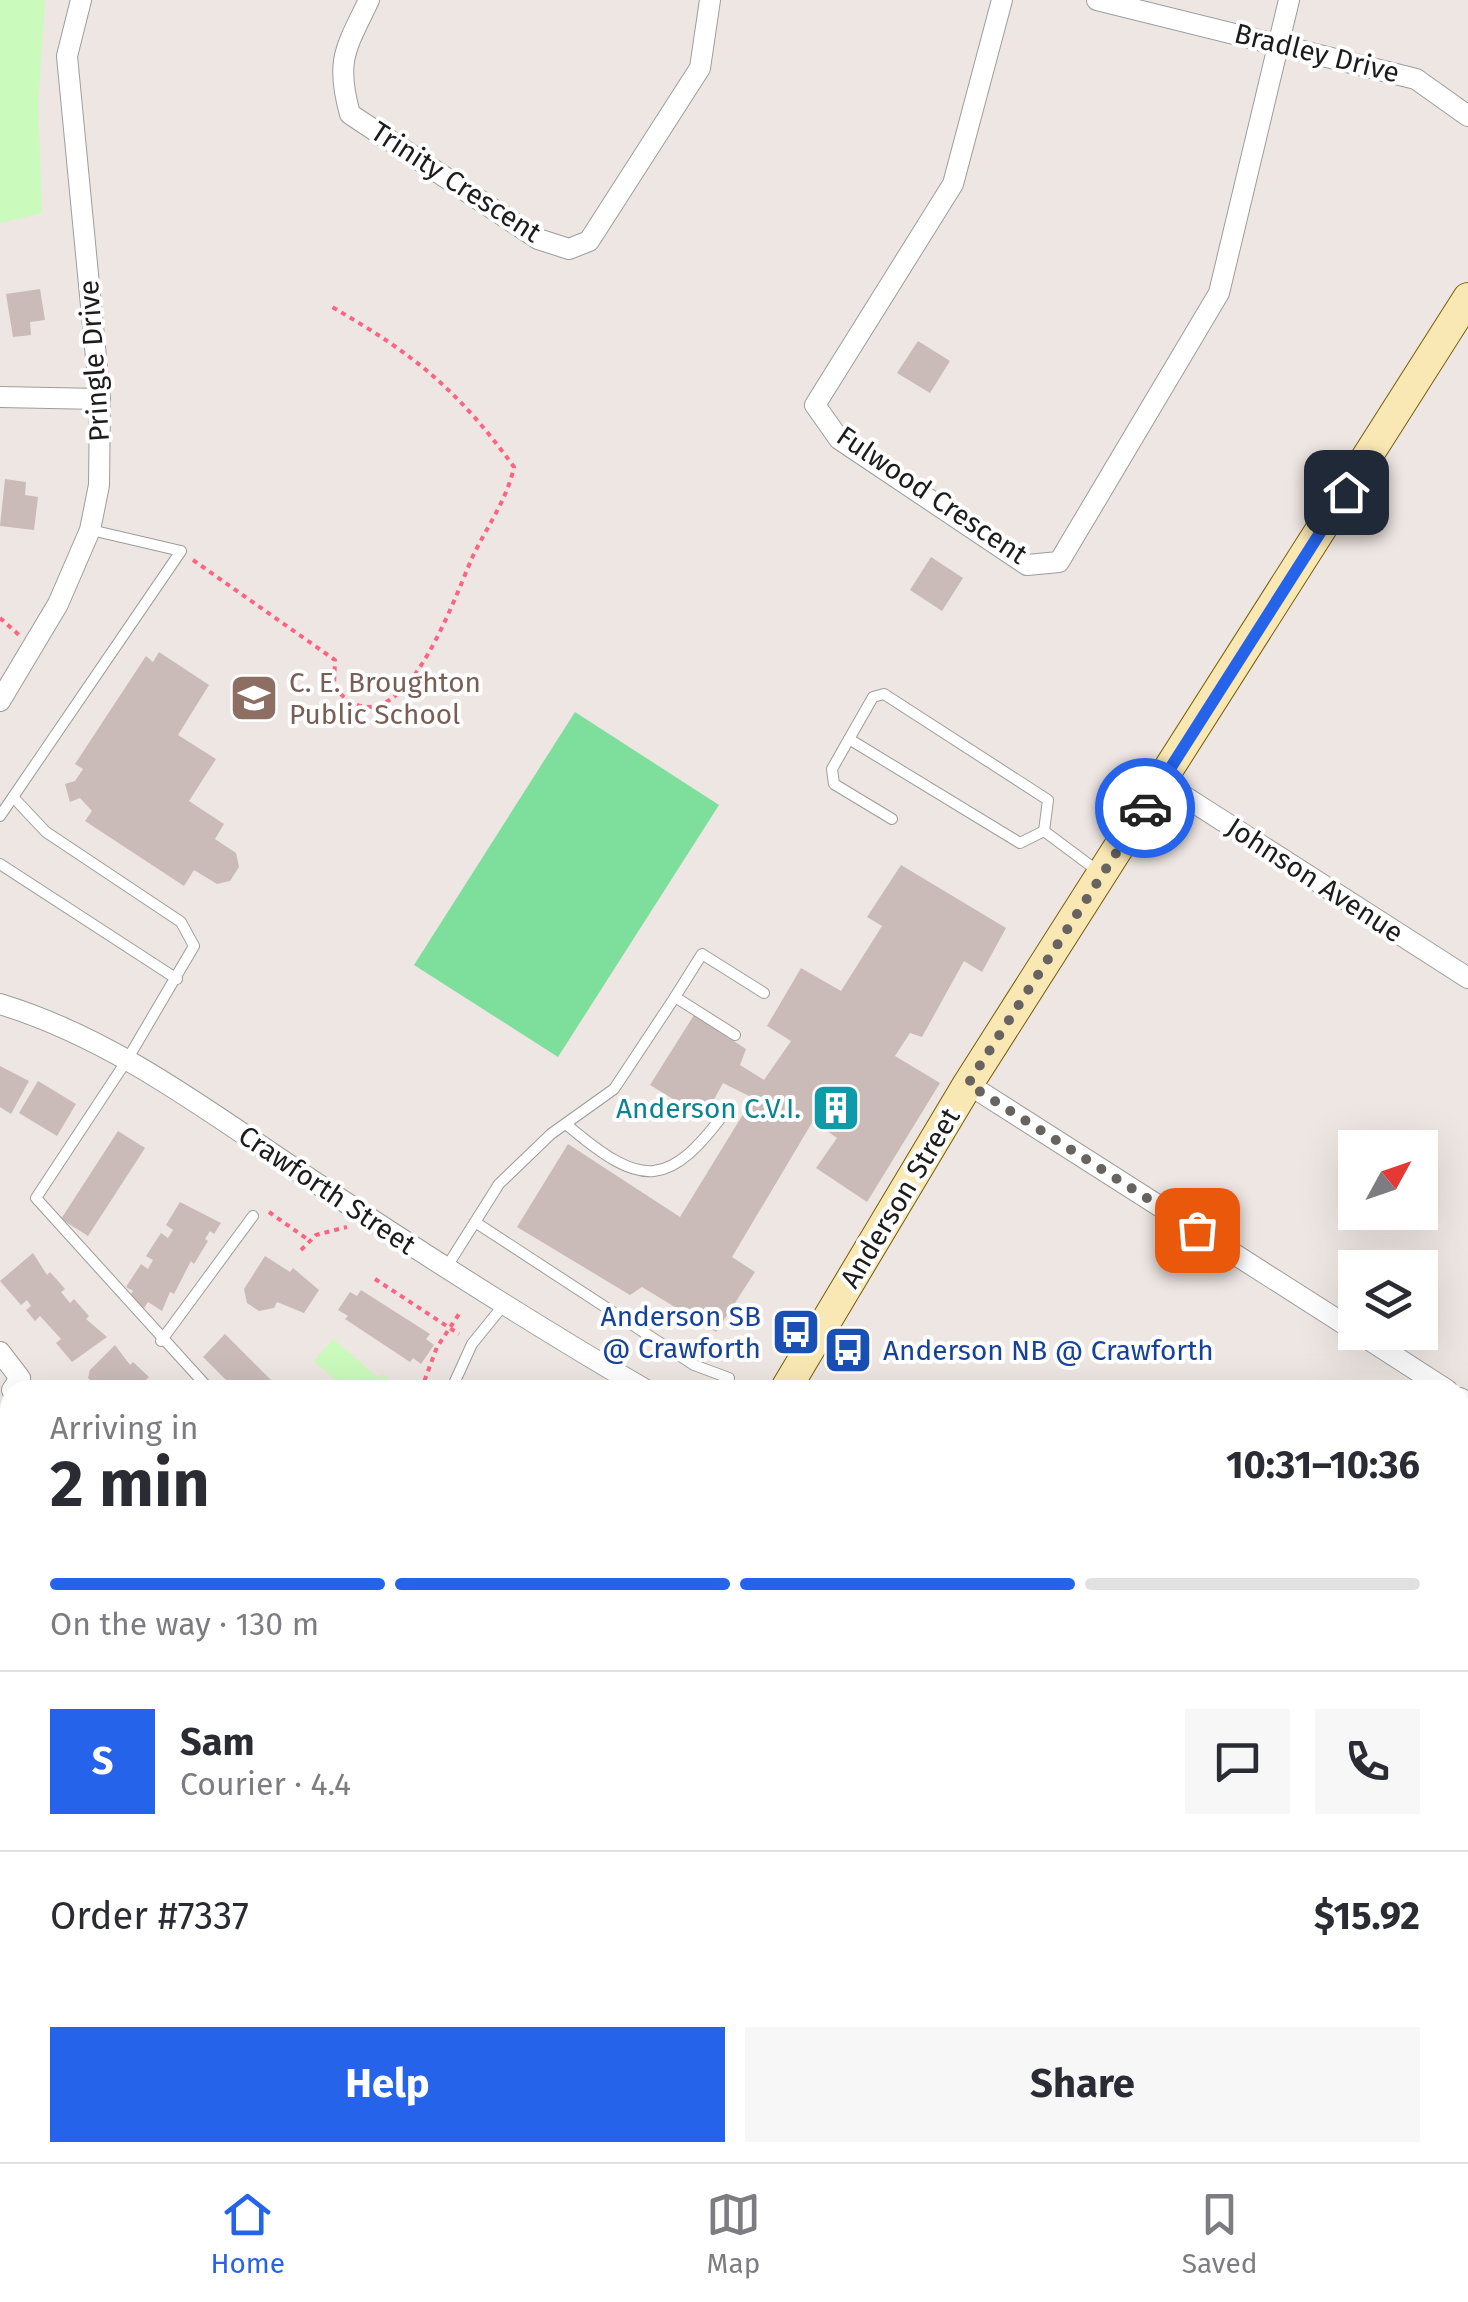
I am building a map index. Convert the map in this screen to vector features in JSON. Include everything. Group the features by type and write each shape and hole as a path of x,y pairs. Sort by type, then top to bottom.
{"main road":[{"name":"Anderson Street","path":"791,1380 968,1084 1468,298"}],"street":[{"name":"Pringle Drive","path":"0,700 58,604 90,530 99,486 100,399 67,56 81,0"},
{"name":"Trinity Crescent","path":"369,0 346,48 339,76 350,114 538,239 569,249 589,241 700,68 710,0"},
{"name":"Fulwood Crescent","path":"1002,0 953,184 815,405 839,439 1027,565 1059,562 1219,293 1280,42"},
{"name":"Bradley Drive","path":"1097,0 1280,42 1416,79 1468,116"},
{"path":"1280,42 1289,0"},
{"path":"0,396 100,399"},
{"name":"Johnson Avenue","path":"1162,782 1468,978"},
{"name":"Crawforth Street","path":"0,1004 29,1012 127,1060 502,1306 629,1380"},
{"path":"968,1084 1338,1320"},
{"path":"1384,1350 1431,1380"},
{"path":"0,1352 11,1380"}],"lane":[{"path":"0,816 181,551 90,530"},
{"path":"892,820 834,784 832,769 873,697 884,694 1048,800 1044,831"},
{"path":"849,739 1020,843 1044,831"},
{"path":"13,797 46,832 181,922 194,946 127,1060 36,1198 200,1380"},
{"path":"1044,831 1102,874"},
{"path":"0,864 177,979"},
{"path":"446,1269 512,1168 614,1089 702,954 764,993"},
{"path":"675,997 735,1035"},
{"path":"566,1124 614,1161 646,1174 676,1165 693,1153 729,1108"},
{"path":"160,1340 253,1216"},
{"path":"475,1222 694,1365 729,1378"},
{"path":"456,1380 472,1344 502,1306"}],"path":[{"path":"181,551 335,660 334,687 349,704 372,708 400,696 452,614 514,467 474,413 400,346 332,307"},
{"path":"301,1250 316,1235 370,1219"},
{"path":"375,1279 472,1344"},
{"path":"426,1380 458,1314"}],"green space":[{"path":"0,0 45,0 38,106 42,213 0,223"},
{"path":"575,712 719,805 558,1057 414,965"},
{"path":"333,1339 378,1378 383,1374 390,1380 335,1380 314,1361"}],"building":[{"path":"40,289 45,320 30,322 31,335 13,337 6,294"},
{"path":"918,341 950,361 930,393 897,373"},
{"path":"5,479 26,482 25,495 38,497 34,530 0,526"},
{"path":"931,557 963,578 942,611 910,590"},
{"path":"159,652 209,685 178,735 216,759 189,801 224,824 215,839 236,853 239,867 230,881 217,884 194,870 184,886 85,821 92,811 80,798 70,802 65,784 75,781 83,769 75,764 146,656 153,662"},
{"name":"Anderson C.V.I.","path":"901,865 1006,928 982,972 964,961 922,1037 910,1033 895,1056 940,1083 867,1202 816,1168 837,1138 813,1121 732,1257 755,1272 716,1332 642,1287 630,1295 517,1227 568,1144 680,1217 753,1098 723,1083 704,1118 650,1085 694,1015 746,1049 740,1065 764,1080 791,1041 767,1026 801,968 841,991 882,926 867,917"},
{"path":"0,1066 29,1081 11,1114 0,1107"},
{"path":"38,1081 76,1104 57,1136 19,1113"},
{"path":"118,1131 145,1148 88,1236 61,1219"},
{"path":"180,1202 221,1223 214,1234 210,1231 205,1239 208,1241 194,1264 191,1261 174,1294 170,1292 162,1311 148,1302 144,1308 128,1298 133,1291 126,1287 141,1264 148,1269 153,1260 146,1256 161,1233 168,1238 173,1230 166,1225"},
{"path":"33,1253 47,1275 50,1272 65,1289 61,1292 70,1303 74,1299 89,1316 86,1319 107,1337 72,1362 56,1343 61,1339 40,1316 35,1321 26,1310 31,1306 27,1300 21,1305 0,1281"},
{"path":"265,1256 290,1272 293,1268 319,1290 304,1313 277,1302 274,1308 259,1311 247,1303 244,1289"},
{"path":"361,1290 430,1334 426,1339 434,1345 421,1364 413,1358 410,1362 345,1319 348,1316 338,1310 350,1292 357,1296"},
{"path":"225,1334 271,1380 226,1380 203,1357"},
{"path":"115,1345 130,1365 133,1362 149,1377 90,1380 90,1370"}],"way so far":[{"path":"1145,808 968,1084 1197,1230"}],"place":[{"name":"C. E. Broughton Public School","path":"254,698"},
{"name":"Anderson C.V.I.","path":"836,1108"},
{"name":"Anderson SB @ Crawforth","path":"796,1332"},
{"name":"Anderson NB @ Crawforth","path":"848,1350"}],"route":[{"path":"1145,808 1346,492"}]}
